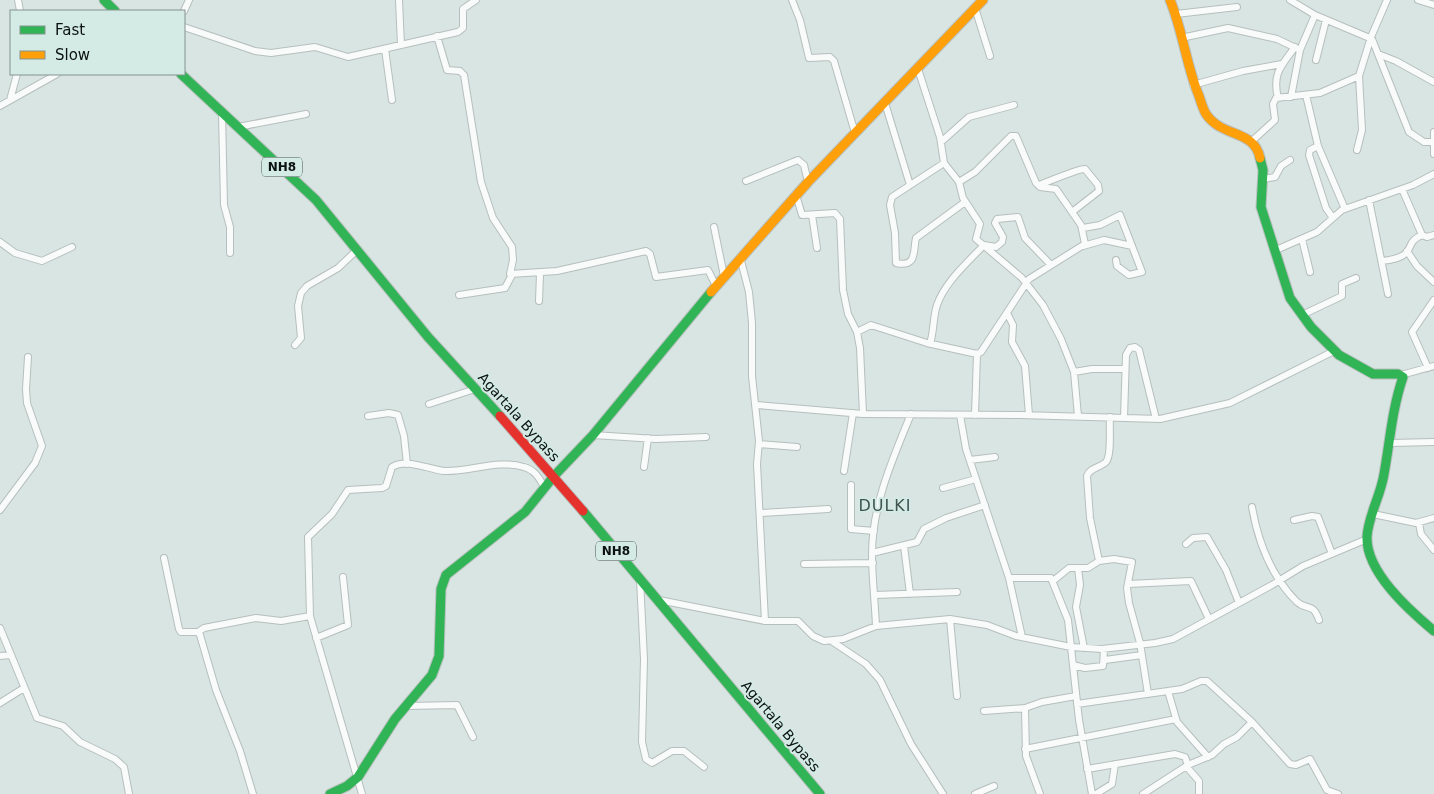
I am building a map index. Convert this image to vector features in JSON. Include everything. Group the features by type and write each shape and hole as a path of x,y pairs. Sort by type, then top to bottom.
{"main road":[{"path":"104,0 115,10"},
{"path":"330,794 348,786 358,777 406,706 425,686 437,664 440,648 443,578 525,512 554,476 593,435 724,276 796,195 983,0"},
{"path":"1170,0 1176,14 1193,85 1203,109 1216,125 1252,141 1258,147 1263,180 1261,207 1276,250 1286,290 1302,315 1334,351 1373,374 1401,375 1403,382 1394,404 1390,443 1367,539 1372,560 1390,587 1418,619 1434,631"},
{"name":"Agartala Bypass","path":"182,75 316,200 407,311 554,476 820,794"}],"street":[{"path":"399,0 400,45"},
{"path":"185,27 271,54 315,47 348,57 461,30 462,10 476,0"},
{"path":"792,0 800,20 809,58 830,57 834,61 856,133"},
{"path":"1290,0 1315,15 1370,37 1410,132 1424,142 1434,143"},
{"path":"1357,150 1362,130 1359,76 1370,37 1387,0"},
{"path":"1418,0 1434,5"},
{"path":"1176,14 1237,7"},
{"path":"975,8 990,56"},
{"path":"1278,98 1274,81 1282,64 1298,48 1315,15"},
{"path":"1316,60 1326,20"},
{"path":"1181,38 1228,28 1277,39 1298,48"},
{"path":"438,36 447,70 460,71 464,75 480,182 493,218 512,247 513,260 510,271 512,275 505,288 459,295"},
{"path":"1291,97 1298,48"},
{"path":"385,49 392,100"},
{"path":"1378,54 1396,61 1434,82"},
{"path":"1193,85 1243,71 1282,64"},
{"path":"918,69 941,142 944,163 959,182 965,202 980,224 976,238 1026,282 1043,305 1074,372 1078,416"},
{"path":"10,100 17,75"},
{"path":"0,106 55,75"},
{"path":"1252,141 1275,120 1274,100 1329,90 1359,76"},
{"path":"1306,95 1318,146 1345,209"},
{"path":"885,103 910,185"},
{"path":"941,142 969,117 1014,105"},
{"path":"222,112 224,205 230,227 230,253"},
{"path":"238,127 306,114"},
{"path":"1434,132 1434,154"},
{"path":"959,182 975,172 1013,135 1017,138 1038,185"},
{"path":"1318,146 1309,152 1326,208 1333,218"},
{"path":"746,181 798,160 802,161 804,165 808,182"},
{"path":"1263,180 1275,177 1281,166 1290,160"},
{"path":"944,163 892,197 895,261 898,264 914,256 916,238 965,202"},
{"path":"1038,185 1065,176 1080,168 1085,169 1098,185 1099,191 1072,212"},
{"path":"1276,250 1317,232 1345,209 1402,189 1434,174"},
{"path":"1038,185 1056,189 1082,228 1085,242 1082,246"},
{"path":"1402,189 1422,235"},
{"path":"796,195 802,215 835,213 840,219 844,290 848,314 857,332 860,348 862,414"},
{"path":"1369,200 1388,294"},
{"path":"812,215 817,248"},
{"path":"1082,228 1100,225 1120,215 1142,272 1129,275 1117,266 1116,260"},
{"path":"984,245 999,246 1003,237 995,221 1015,216 1020,220 1027,241 1051,265"},
{"path":"714,227 724,276"},
{"path":"1382,261 1396,258 1407,251 1411,242 1422,235 1434,236"},
{"path":"1302,239 1310,272"},
{"path":"857,332 871,325 930,344 977,354 981,352 1026,282 1082,246 1104,240 1132,246"},
{"path":"0,242 15,253 42,261 72,247"},
{"path":"930,344 937,304 957,274 984,245"},
{"path":"295,345 301,338 298,306 301,293 307,286 338,268 357,250"},
{"path":"512,275 540,274 646,251 650,254 656,276 708,270 716,286"},
{"path":"1407,251 1417,266 1434,282"},
{"path":"740,258 748,292 752,323 752,376 757,405 759,444 756,464 760,513 764,621"},
{"path":"539,300 540,274"},
{"path":"1302,315 1342,296 1344,292 1342,284 1356,278"},
{"path":"1401,375 1431,367 1412,332 1434,300"},
{"path":"1007,313 1013,325 1012,342 1025,366 1029,415"},
{"path":"1124,418 1124,369 1127,351 1132,347 1137,348 1156,419"},
{"path":"757,405 862,414 1029,415 1156,419 1185,415 1230,404 1334,351"},
{"path":"975,415 977,354"},
{"path":"0,510 35,463 42,446 27,403 28,356"},
{"path":"1074,372 1092,369 1124,369"},
{"path":"429,404 475,389"},
{"path":"368,416 389,413 398,415 404,436 407,464"},
{"path":"844,471 853,413"},
{"path":"876,626 872,563 874,531 886,477 911,414"},
{"path":"960,415 970,460 1010,578 1022,638"},
{"path":"1099,562 1090,518 1087,476 1090,470 1103,464 1108,458 1110,418"},
{"path":"593,435 648,438 706,437"},
{"path":"644,467 648,438"},
{"path":"1390,443 1432,442 1434,450"},
{"path":"759,444 797,447"},
{"path":"970,460 995,457"},
{"path":"362,794 310,616 308,536 332,514 348,490 382,488 388,482 392,467 407,464 445,471 518,465 531,469 545,488"},
{"path":"943,488 976,479"},
{"path":"851,485 851,529 874,531"},
{"path":"872,553 917,542 924,529 985,506"},
{"path":"1252,507 1257,534 1265,556 1280,580 1296,600 1316,611 1319,620"},
{"path":"760,513 828,509"},
{"path":"1373,514 1419,523 1434,518"},
{"path":"1294,520 1312,516 1318,517 1332,554"},
{"path":"1419,523 1421,534 1434,550"},
{"path":"1186,544 1194,538 1207,537 1226,570 1239,603"},
{"path":"833,642 876,626 950,619 987,625 1022,638 1071,647 1104,649 1172,638 1239,603 1303,566 1367,539"},
{"path":"904,546 910,594"},
{"path":"164,558 181,632 198,632 204,628 256,618 281,622 310,616"},
{"path":"1054,581 1069,568 1088,568 1099,562 1114,559 1132,562 1128,584 1129,603 1140,643 1148,694"},
{"path":"804,564 872,563"},
{"path":"1078,568 1080,585 1076,607 1084,648"},
{"path":"316,638 348,625 343,577"},
{"path":"1010,578 1048,578 1054,581 1068,620 1081,737 1092,794 1112,784 1115,764"},
{"path":"640,579 644,658 642,742 646,759 652,763 672,751 684,751 704,767"},
{"path":"1128,584 1191,581 1209,619"},
{"path":"874,595 956,592"},
{"path":"658,600 764,621 798,621 817,639 833,642 866,664 880,680 910,744 943,794"},
{"path":"950,619 957,696"},
{"path":"0,628 37,718 63,726 80,742 124,766 128,794"},
{"path":"198,632 252,794"},
{"path":"1073,665 1085,668 1100,668 1105,665 1104,649"},
{"path":"0,656 10,655"},
{"path":"1105,660 1142,655"},
{"path":"984,711 1025,708 1037,703 1148,694 1207,681 1252,722 1290,764 1296,765 1307,760 1312,761 1327,790 1338,794"},
{"path":"0,703 24,688"},
{"path":"1168,691 1176,719 1208,757"},
{"path":"406,706 457,705 473,737"},
{"path":"1025,708 1025,749 1030,770 1040,794"},
{"path":"1025,749 1176,719"},
{"path":"1143,794 1187,766 1208,757 1224,744 1234,740 1252,722"},
{"path":"1087,769 1175,754 1185,757 1187,766 1199,781 1199,794"},
{"path":"975,794 994,786"}],"traffic: fast":[{"path":"104,0 114,10"},
{"path":"182,75 316,200 428,337 500,416"},
{"path":"1260,158 1263,170 1261,207 1290,298 1311,327 1339,355 1373,374 1398,374 1403,377 1394,413 1382,482 1367,537 1369,550 1381,577 1402,601 1434,631"},
{"path":"330,794 347,786 358,777 395,719 432,675 439,656 441,589 446,575 525,512 554,476 593,435 711,292"},
{"path":"583,511 820,794"}],"traffic: slow":[{"path":"711,292 808,182 983,0"},
{"path":"1170,0 1191,72 1206,114 1220,127 1251,142 1257,149 1260,158"}],"traffic: jam":[{"path":"500,416 583,511"}],"district":[{"name":"DULKI","path":"885,505"}]}
